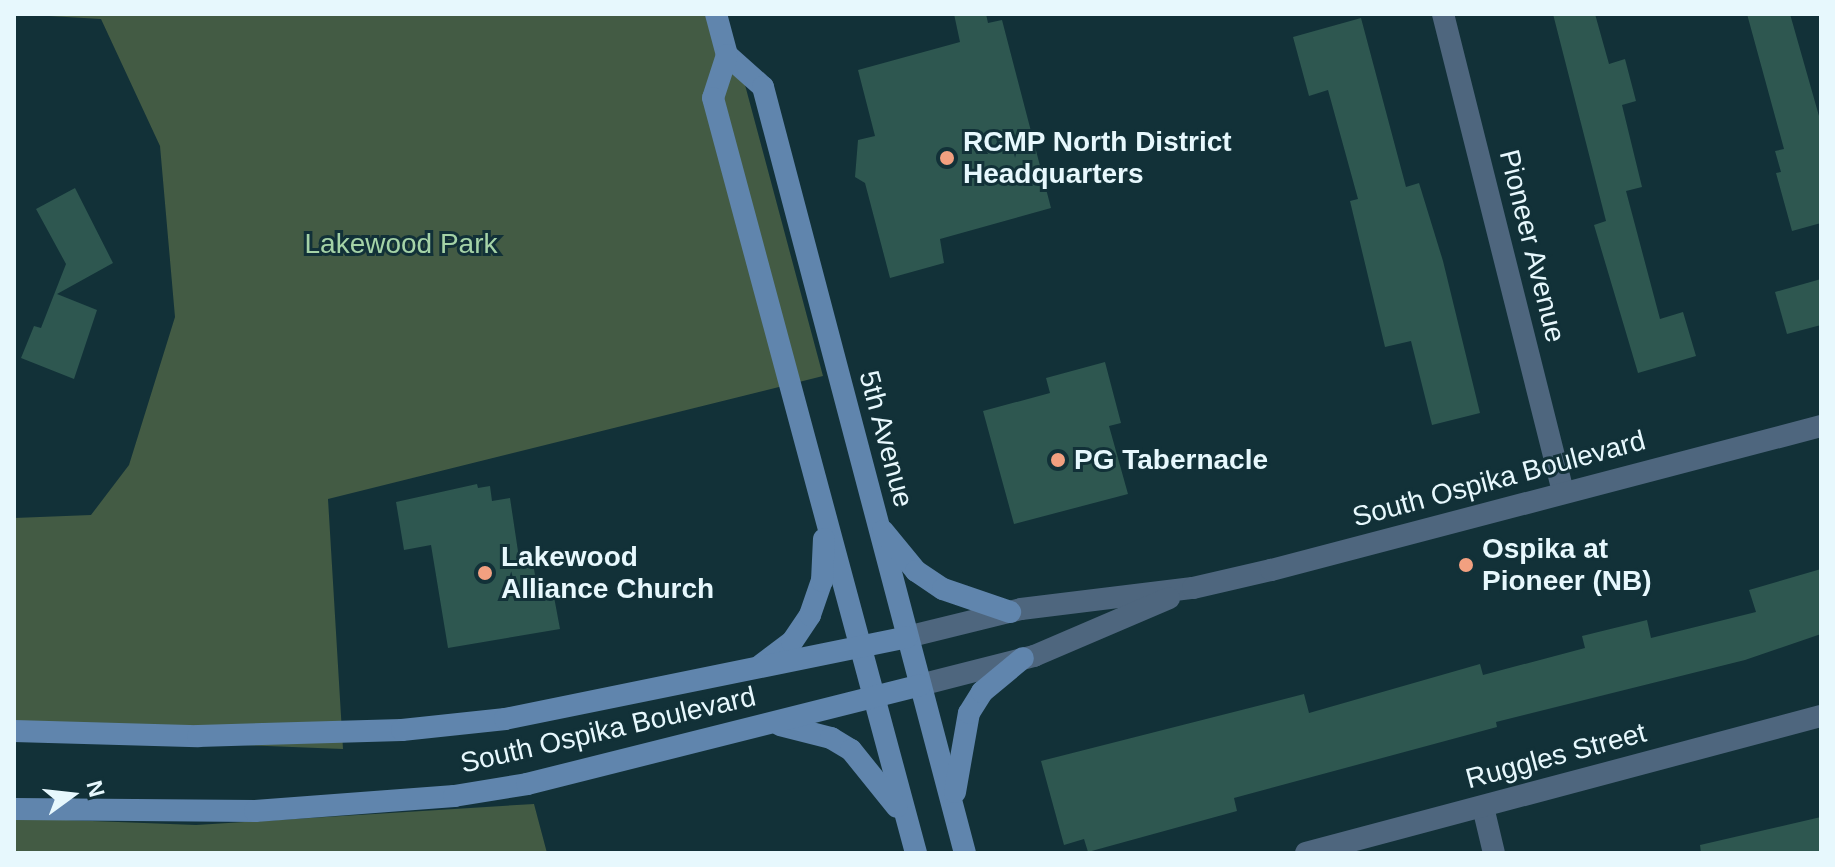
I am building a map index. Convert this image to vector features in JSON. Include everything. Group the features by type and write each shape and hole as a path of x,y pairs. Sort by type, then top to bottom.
{"main road":[{"path":"716,14 727,55 713,98 916,853"},
{"name":"5th Avenue","path":"727,55 763,87 965,853"},
{"path":"754,671 792,642 816,602 824,514"},
{"path":"878,524 916,571 943,589 1010,612"},
{"name":"South Ospika Boulevard","path":"14,731 198,736 402,730 505,719 754,671 907,637"},
{"path":"954,814 957,760 969,713 982,692 1023,658"},
{"name":"South Ospika Boulevard","path":"14,809 255,811 454,796 542,781 920,685"},
{"path":"771,724 821,735 851,750 868,765 909,826"}],"street":[{"name":"Pioneer Avenue","path":"1443,14 1563,492"},
{"name":"South Ospika Boulevard","path":"907,637 1010,612 1193,588 1821,426"},
{"name":"South Ospika Boulevard","path":"920,685 1023,658 1193,588"},
{"name":"Ruggles Street","path":"1306,853 1821,716"},
{"path":"1483,807 1494,853"}],"green space":[{"name":"Lakewood Park","path":"14,14 726,14 823,376 328,499 343,749 14,736 14,518 91,515 129,465 175,317 160,146 101,19"},
{"path":"534,804 547,853 14,853 14,818 196,825"}],"building":[{"name":"RCMP North District Headquarters","path":"954,14 986,14 988,23 1002,20 1051,208 940,239 944,263 890,278 865,183 855,177 858,140 875,136 858,70 960,42"},
{"path":"1553,14 1595,14 1609,64 1625,59 1636,101 1622,105 1642,187 1626,191 1660,319 1683,312 1696,356 1638,373 1594,225 1606,221"},
{"path":"1747,14 1790,14 1821,123 1821,223 1792,231 1776,173 1781,172 1775,151 1784,149"},
{"path":"1361,18 1406,187 1419,183 1443,261 1480,413 1432,425 1411,341 1385,347 1350,201 1358,199 1328,90 1309,96 1293,37"},
{"path":"75,188 113,263 57,294 97,310 74,379 21,358 34,326 41,328 66,264 36,209"},
{"path":"1821,279 1821,325 1787,334 1775,292"},
{"name":"PG Tabernacle","path":"1105,362 1121,423 1109,426 1128,494 1014,524 983,411 1050,393 1046,378"},
{"name":"Lakewood Alliance Church","path":"477,484 478,488 490,486 492,501 510,498 519,558 532,556 537,588 552,586 560,629 448,648 431,545 404,550 396,502"},
{"path":"1821,569 1821,634 1745,660 1496,722 1497,727 1234,798 1237,811 1088,852 1084,839 1064,845 1041,761 1304,694 1309,713 1480,664 1483,675 1585,648 1582,636 1647,620 1651,638 1756,612 1749,590"},
{"path":"1821,817 1821,853 1701,853 1700,845"}],"place":[{"name":"RCMP North District Headquarters","path":"947,158"},
{"name":"PG Tabernacle","path":"1058,460"},
{"name":"Ospika at Pioneer (NB)","path":"1466,565"},
{"name":"Lakewood Alliance Church","path":"485,573"}]}
